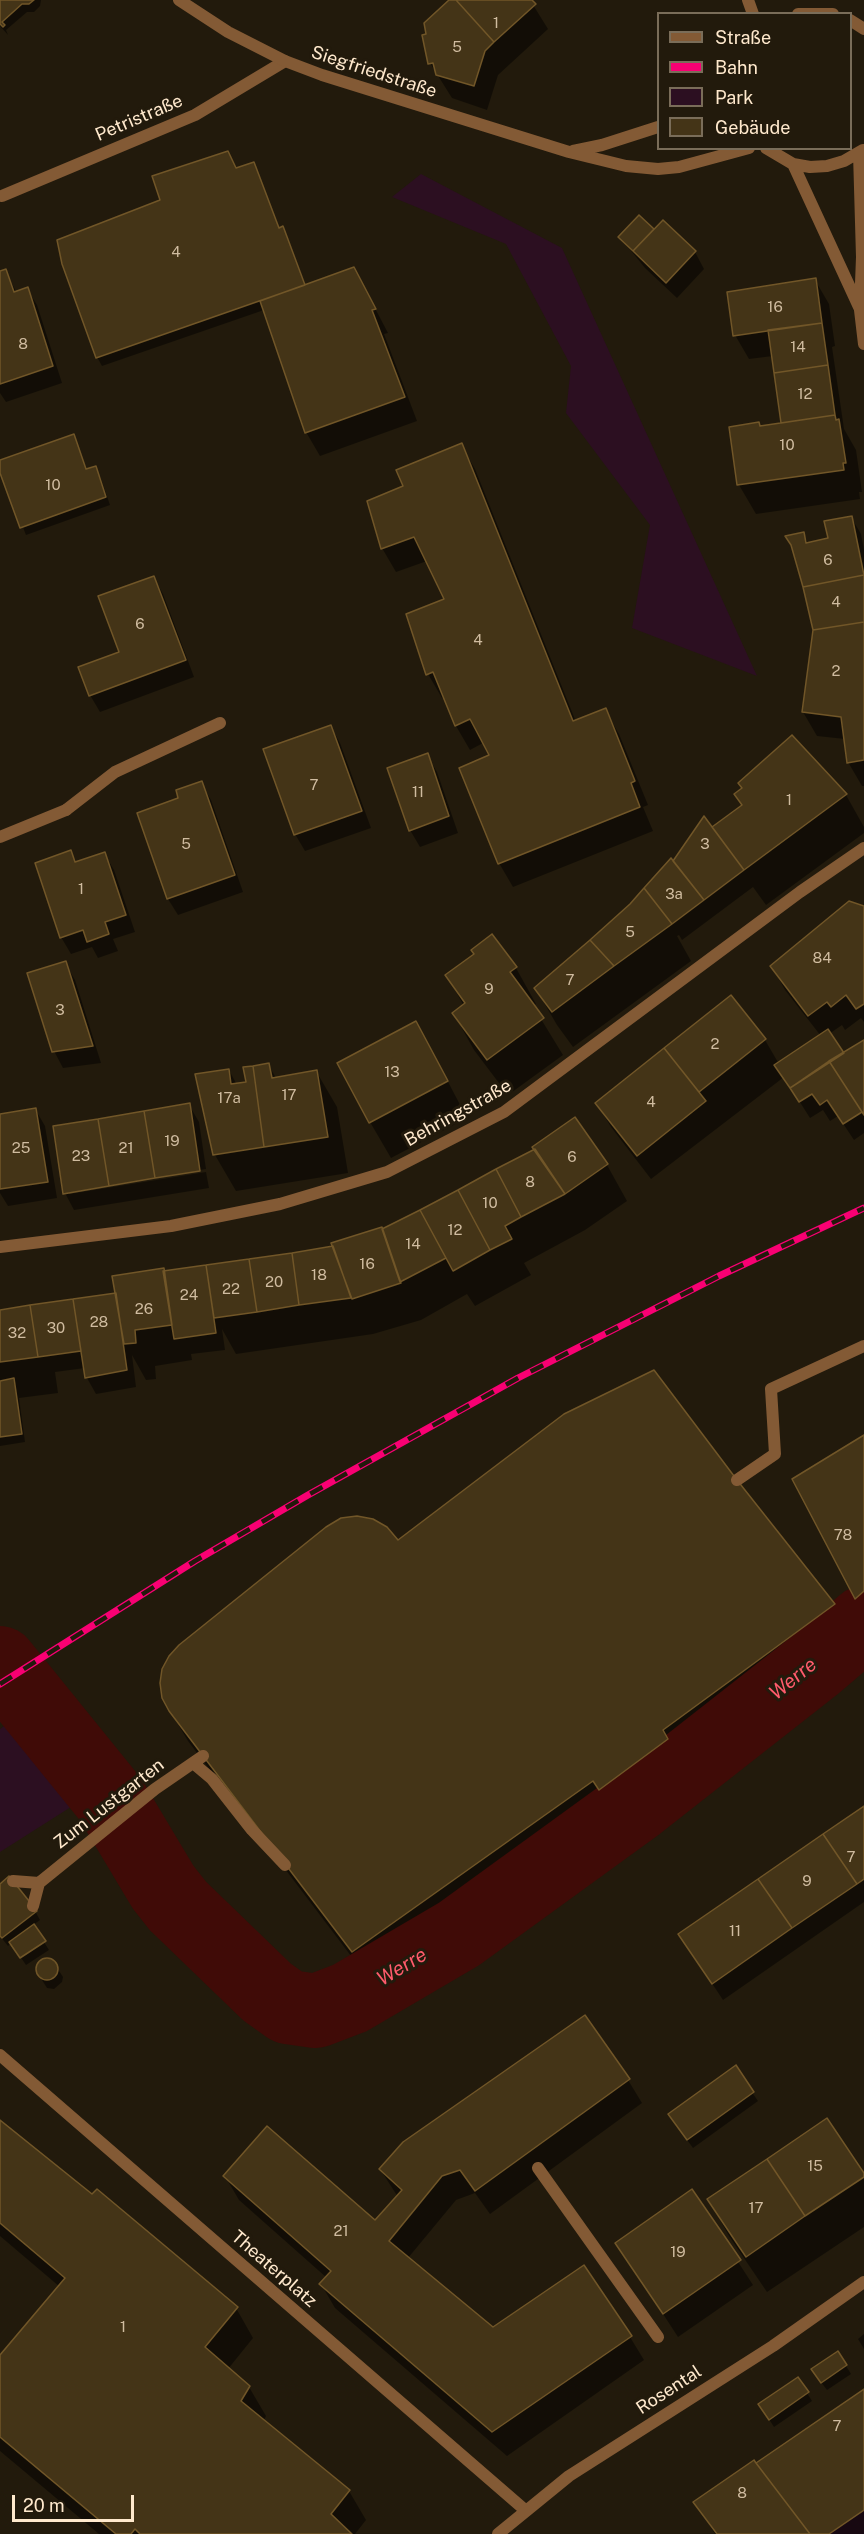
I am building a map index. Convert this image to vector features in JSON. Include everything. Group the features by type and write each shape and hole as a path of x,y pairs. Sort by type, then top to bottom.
{"street":[{"name":"Siegfriedstraße","path":"179,0 228,32 285,61 322,75 569,152 626,166 658,169 679,167 742,150"},
{"path":"818,0 829,12"},
{"name":"Petristraße","path":"2,196 195,115 285,61"},
{"name":"Siegfriedstraße","path":"569,152 602,145 657,127"},
{"path":"769,150 793,164 810,167 827,166 862,151 860,310 864,344"},
{"path":"793,164 815,207 860,310"},
{"path":"0,837 66,810 115,772 220,723"},
{"name":"Behringstraße","path":"0,1247 171,1226 280,1204 387,1172 504,1112 800,892 864,848"},
{"path":"737,1480 775,1454 771,1389 864,1346"},
{"name":"Zum Lustgarten","path":"23,1894 155,1789 198,1759 252,1830 285,1865"},
{"path":"13,1881 39,1883 33,1906"},
{"name":"Theaterplatz","path":"0,2055 525,2510"},
{"path":"538,2168 658,2337"},
{"name":"Rosental","path":"499,2534 525,2510 569,2476 773,2346 864,2282"}],"green space":[{"path":"421,174 562,248 757,676 632,628 650,525 566,413 571,366 506,244 392,197"},
{"path":"7,1724 74,1805 0,1852 0,1729"},
{"path":"864,2510 864,2534 829,2534"}],"building":[{"path":"0,0 34,0 29,4 22,4 2,22 5,25 3,27 0,24"},
{"path":"449,0 456,0 494,42 485,51 474,86 436,75 433,63 428,64 422,35 426,34 424,23"},
{"path":"456,0 532,0 536,4 494,42"},
{"path":"228,151 236,168 254,162 279,228 283,226 305,285 96,358 62,264 57,240 160,200 152,176"},
{"path":"639,215 654,229 633,251 618,237"},
{"path":"663,220 696,251 666,283 633,251"},
{"path":"354,267 376,309 372,310 405,397 305,433 260,301"},
{"path":"6,269 14,292 28,287 53,366 0,384 0,271"},
{"path":"816,278 822,323 733,336 727,292"},
{"path":"822,323 828,365 774,373 768,330"},
{"path":"828,365 835,415 781,423 774,373"},
{"path":"835,415 836,420 839,419 846,463 843,463 844,470 737,485 729,427 759,422 760,426"},
{"path":"74,434 86,469 96,466 106,497 20,528 0,473 0,460"},
{"path":"462,443 573,721 606,708 635,781 631,783 640,807 498,864 459,768 489,755 470,719 455,726 433,672 426,675 406,614 444,599 414,537 381,549 367,501 403,486 396,470"},
{"path":"852,516 864,575 803,587 791,545 785,536 804,532 806,543 828,538 824,521"},
{"path":"864,575 864,622 813,630 803,587"},
{"path":"154,576 186,660 89,696 78,667 119,652 98,596"},
{"path":"864,622 864,760 847,763 841,717 802,712 813,630"},
{"path":"331,725 362,811 294,835 263,749"},
{"path":"792,735 847,794 744,870 712,827 742,805 734,794 742,788 738,783"},
{"path":"428,753 449,816 409,831 387,768"},
{"path":"202,781 235,875 167,899 137,813 178,798 176,790"},
{"path":"704,816 744,870 704,900 673,861"},
{"path":"71,850 75,862 105,852 126,915 105,922 109,934 87,942 83,930 60,938 35,863"},
{"path":"671,858 704,900 672,924 644,888"},
{"path":"644,888 672,924 614,966 590,940 630,904"},
{"path":"849,901 864,906 864,1004 856,1009 846,995 831,1007 827,1002 808,1016 770,966"},
{"path":"492,934 517,967 510,972 544,1018 487,1060 452,1013 465,1003 445,975 474,954 471,950"},
{"path":"590,940 614,966 552,1012 534,988"},
{"path":"66,961 93,1046 52,1052 27,973"},
{"path":"731,995 766,1039 699,1092 664,1048"},
{"path":"416,1021 448,1081 369,1123 337,1063"},
{"path":"828,1029 844,1053 790,1088 774,1065"},
{"path":"864,1040 864,1115 829,1061"},
{"path":"664,1048 706,1101 637,1156 595,1103"},
{"path":"829,1061 862,1112 843,1124 827,1100 820,1105 812,1094 799,1102 790,1088"},
{"path":"269,1063 272,1078 317,1070 328,1137 264,1147 253,1066"},
{"path":"253,1066 264,1147 213,1155 195,1074 229,1069 231,1084 246,1082 243,1067"},
{"path":"190,1103 200,1171 155,1178 144,1111"},
{"path":"36,1108 48,1182 0,1189 0,1114"},
{"path":"144,1111 155,1178 109,1186 98,1119"},
{"path":"575,1117 608,1164 565,1194 532,1147"},
{"path":"98,1119 109,1186 63,1194 53,1126"},
{"path":"535,1149 565,1194 521,1217 496,1169"},
{"path":"496,1169 521,1217 505,1226 512,1239 490,1250 458,1190"},
{"path":"458,1190 490,1250 453,1271 420,1210"},
{"path":"420,1210 446,1258 400,1282 382,1229"},
{"path":"382,1227 401,1283 352,1299 331,1243"},
{"path":"333,1246 351,1298 299,1305 292,1253"},
{"path":"292,1253 299,1305 257,1312 249,1259"},
{"path":"249,1259 257,1312 214,1318 206,1265"},
{"path":"206,1265 216,1333 174,1339 163,1271"},
{"path":"164,1268 172,1325 135,1330 136,1343 124,1344 112,1276"},
{"path":"116,1293 127,1370 85,1378 73,1299"},
{"path":"73,1299 81,1351 38,1357 30,1305"},
{"path":"30,1305 38,1357 0,1362 0,1310"},
{"path":"654,1370 835,1604 663,1730 668,1739 599,1790 593,1781 352,1952 169,1711 162,1698 160,1683 162,1669 169,1656 179,1645 326,1527 341,1518 357,1516 373,1519 387,1527 398,1540 564,1414"},
{"path":"14,1378 22,1434 0,1437 0,1381"},
{"path":"864,1435 864,1591 855,1599 792,1479"},
{"path":"864,1806 864,1879 857,1884 823,1834"},
{"path":"823,1834 857,1884 792,1928 758,1879"},
{"path":"9,1876 37,1911 2,1938 0,1936 0,1884"},
{"path":"758,1879 792,1928 712,1984 678,1934"},
{"path":"34,1924 46,1941 20,1958 9,1942"},
{"path":"47,1958 55,1961 58,1969 55,1977 47,1980 39,1977 36,1969 39,1961"},
{"path":"585,2015 630,2079 475,2191 460,2170 442,2176 389,2241 493,2327 584,2265 632,2336 492,2432 319,2284 331,2271 223,2176 267,2126 375,2220 402,2190 379,2169 403,2142"},
{"path":"736,2065 754,2092 687,2140 668,2114"},
{"path":"827,2118 864,2173 864,2177 805,2216 767,2159"},
{"path":"0,2120 92,2194 97,2189 238,2307 205,2347 250,2386 241,2401 350,2490 331,2514 352,2534 140,2534 135,2529 131,2534 116,2534 0,2437 0,2355 65,2278 0,2223"},
{"path":"767,2159 805,2216 746,2257 707,2199"},
{"path":"692,2189 741,2260 663,2314 615,2243"},
{"path":"838,2351 847,2365 821,2383 811,2369"},
{"path":"798,2377 809,2392 769,2420 758,2404"},
{"path":"864,2389 864,2510 829,2534 810,2534 756,2463"},
{"path":"754,2460 810,2534 717,2534 693,2502"}],"waterway":[{"name":"Werre","path":"0,1663 111,1800 163,1887 178,1906 267,1992 288,2007 316,2011 350,1998 459,1934 638,1804 815,1665 864,1623"}],"railway":[{"path":"0,1684 195,1561 518,1378 719,1276 864,1208"}]}
